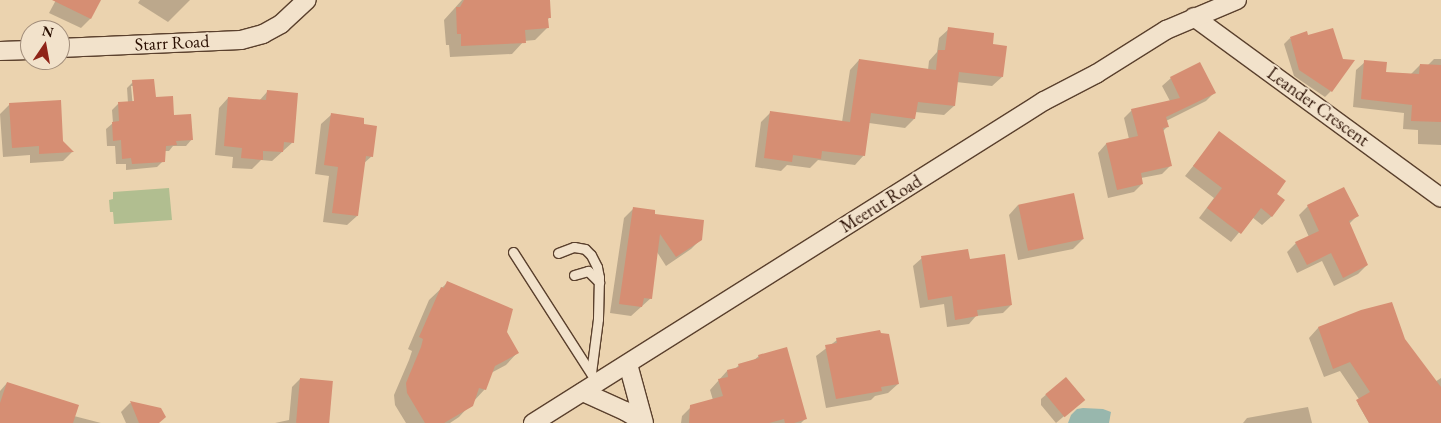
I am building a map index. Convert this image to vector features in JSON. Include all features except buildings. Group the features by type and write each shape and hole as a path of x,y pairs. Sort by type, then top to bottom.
{"street":[{"name":"Starr Road","path":"70,48 241,40 263,34 281,24 307,0"},
{"name":"Meerut Road","path":"533,423 590,383 628,364 1044,101 1096,74 1166,30 1237,0"},
{"name":"Leander Crescent","path":"1194,17 1441,198"},
{"path":"0,51 20,50"},
{"path":"628,364 643,423"},
{"path":"590,383 643,423"}],"lane":[{"path":"558,253 574,247 588,251 597,267 599,282 598,320 590,383"},
{"path":"513,252 590,383"},
{"path":"574,275 588,272 599,282"}],"green space":[{"path":"169,188 172,220 114,224 109,200 113,199 113,192"}],"water":[{"path":"1077,409 1103,409 1111,412 1109,423 1068,423 1071,415"}]}
